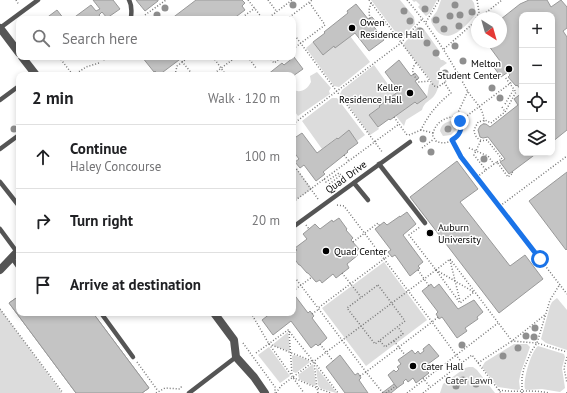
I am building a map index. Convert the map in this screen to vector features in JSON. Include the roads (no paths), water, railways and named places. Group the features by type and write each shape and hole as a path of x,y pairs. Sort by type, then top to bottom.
{"street":[{"path":"0,28 16,49"},
{"path":"24,60 33,72"},
{"path":"0,270 16,253"},
{"path":"216,316 234,340 236,357 265,393"}],"lane":[{"path":"16,16 38,0"},
{"path":"129,0 132,5 132,16"},
{"path":"0,28 16,16"},
{"path":"0,100 16,88"},
{"path":"0,149 16,137"},
{"name":"Quad Drive","path":"296,225 410,142"},
{"path":"379,164 425,223"},
{"path":"0,182 16,202"},
{"path":"354,182 368,200"},
{"path":"0,229 16,253"},
{"path":"103,316 133,357"},
{"path":"189,393 236,357"}],"place":[{"name":"Owen Residence Hall","path":"352,28"},
{"name":"Melton Student Center","path":"509,69"},
{"name":"Keller Residence Hall","path":"410,93"},
{"name":"Auburn University","path":"430,233"},
{"name":"Quad Center","path":"326,251"},
{"name":"Cater Hall","path":"413,366"}],"park label":[{"name":"Cater Lawn","path":"469,380"}]}
